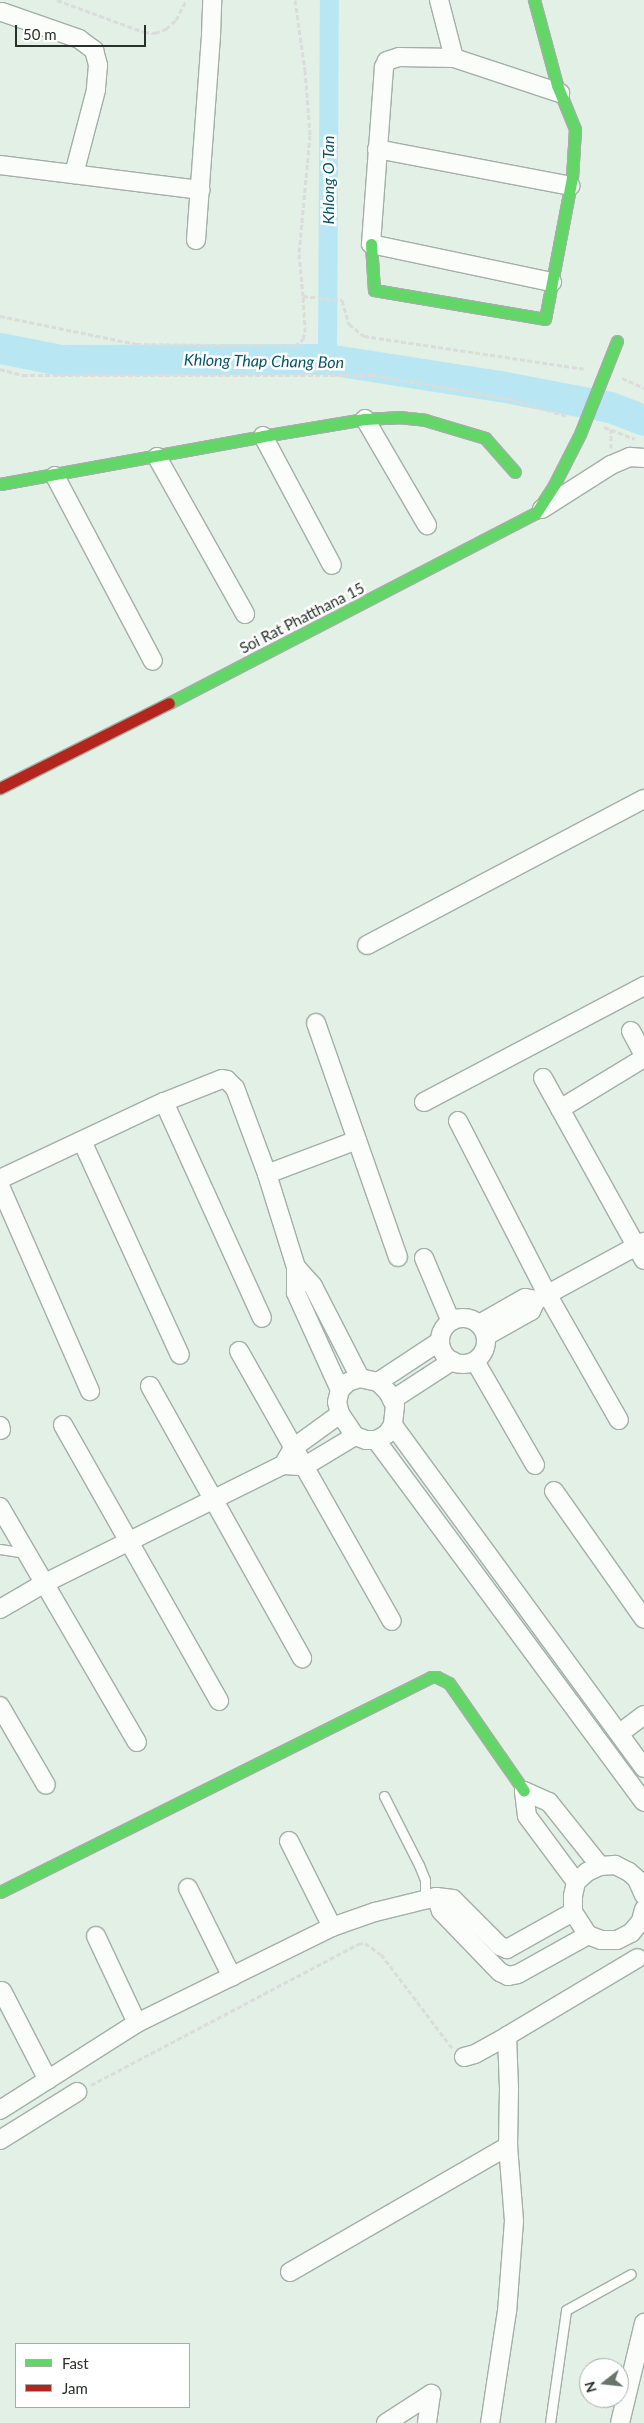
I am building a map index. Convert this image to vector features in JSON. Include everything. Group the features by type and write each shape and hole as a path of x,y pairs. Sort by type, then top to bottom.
{"street":[{"path":"196,240 212,36 212,0"},
{"path":"439,0 454,58"},
{"path":"534,0 560,93 575,129 571,186 545,319 374,290 372,244 382,72 387,61 399,57 454,58 560,93"},
{"path":"1,15 79,39 94,50 98,65 96,90 74,174"},
{"path":"378,149 571,186"},
{"path":"0,165 200,190"},
{"path":"372,244 552,282"},
{"name":"Soi Rat Phatthana 15","path":"0,788 314,630 536,512 554,485 580,434 617,341"},
{"path":"0,484 55,476 263,436 365,419 398,417 425,420 467,431 484,438 515,472"},
{"path":"365,419 427,525"},
{"path":"263,436 332,564"},
{"path":"157,457 245,614"},
{"path":"536,512 611,465 630,457 644,458"},
{"path":"55,476 153,661"},
{"path":"367,945 644,799"},
{"path":"424,1102 644,986"},
{"path":"316,1023 398,1257"},
{"path":"560,1109 644,1057 631,1031"},
{"path":"482,1330 525,1298 542,1297 641,1249 543,1078"},
{"path":"0,1179 164,1102 222,1079 230,1082 235,1088 267,1174 296,1266 296,1293 340,1390"},
{"path":"164,1102 262,1318"},
{"path":"458,1121 542,1297 619,1420"},
{"path":"267,1174 357,1140"},
{"path":"82,1141 180,1355"},
{"path":"0,1186 90,1391"},
{"path":"424,1258 451,1322"},
{"path":"296,1266 313,1286 360,1378"},
{"path":"465,1318 482,1330 484,1351 475,1361 467,1364 452,1361 442,1349 440,1341 445,1327 451,1322 465,1318"},
{"path":"378,1382 440,1341"},
{"path":"239,1351 392,1622"},
{"path":"392,1400 452,1361"},
{"path":"475,1361 535,1465"},
{"path":"360,1378 378,1382 388,1392 392,1400 395,1417 393,1426 387,1434 376,1440 366,1440 355,1436 340,1414 337,1402 340,1390 348,1382 360,1378"},
{"path":"150,1386 302,1658"},
{"path":"283,1465 293,1448 340,1414"},
{"path":"63,1425 219,1701"},
{"path":"393,1426 643,1763"},
{"path":"0,1609 43,1584 283,1465 305,1466 355,1436"},
{"path":"376,1440 644,1802"},
{"path":"554,1491 644,1619"},
{"path":"0,1507 43,1584 137,1742"},
{"path":"0,1892 431,1677 437,1677 449,1683 524,1791 527,1816 576,1882"},
{"path":"0,1706 46,1785"},
{"path":"609,1754 644,1716"},
{"path":"524,1791 549,1802 600,1866"},
{"path":"289,1841 332,1926"},
{"path":"644,1895 637,1879 629,1872 615,1865 600,1866 587,1872 576,1882 573,1896 573,1912 588,1935 600,1940 617,1940 631,1933 641,1921 644,1909"},
{"path":"188,1888 232,1977"},
{"path":"0,2110 136,2023 332,1926 375,1912 431,1898 453,1899 500,1946 507,1949 573,1912"},
{"path":"431,1898 441,1911 500,1972 508,1976 518,1974 588,1935"},
{"path":"96,1936 136,2023"},
{"path":"464,2057 475,2054 507,2036 638,1958"},
{"path":"2,1991 48,2080"},
{"path":"490,2423 507,2311 514,2221 508,2146 509,2089 507,2036"},
{"path":"0,2140 77,2092"},
{"path":"290,2272 508,2146"},
{"path":"620,2423 644,2324"},
{"path":"386,2423 431,2394 428,2423"}],"lane":[{"path":"0,1549 26,1554"},
{"path":"384,1796 419,1865 431,1898"},
{"path":"550,2423 566,2310 631,2274"}],"path":[{"path":"57,0 144,32 155,33 166,29 176,20 186,0"},
{"path":"0,316 136,344 295,346 303,338 305,332 300,254 310,135 305,70 296,0"},
{"path":"302,296 342,300 349,324 364,336 590,370"},
{"path":"0,369 23,374 373,375 511,399 575,418"},
{"path":"619,377 644,388"},
{"path":"602,426 644,442"},
{"path":"77,2092 358,1944 365,1943 382,1954 456,2052 464,2057"}],"waterway":[{"name":"Khlong O Tan","path":"327,359 329,0"},
{"name":"Khlong O Tan","path":"0,348 61,360 327,359 500,386 610,407 644,420"}],"traffic: fast":[{"path":"371,244 374,290 545,319 572,178 575,129 557,85 534,0"},
{"path":"169,703 536,513 554,485 580,434 617,341"},
{"path":"0,484 263,436 365,419 398,417 425,420 485,438 515,472"},
{"path":"0,1892 431,1677 437,1677 449,1683 524,1791"}],"traffic: jam":[{"path":"0,788 169,703"}],"water label":[{"name":"Khlong Thap Chang Bon","path":"264,361"}]}
